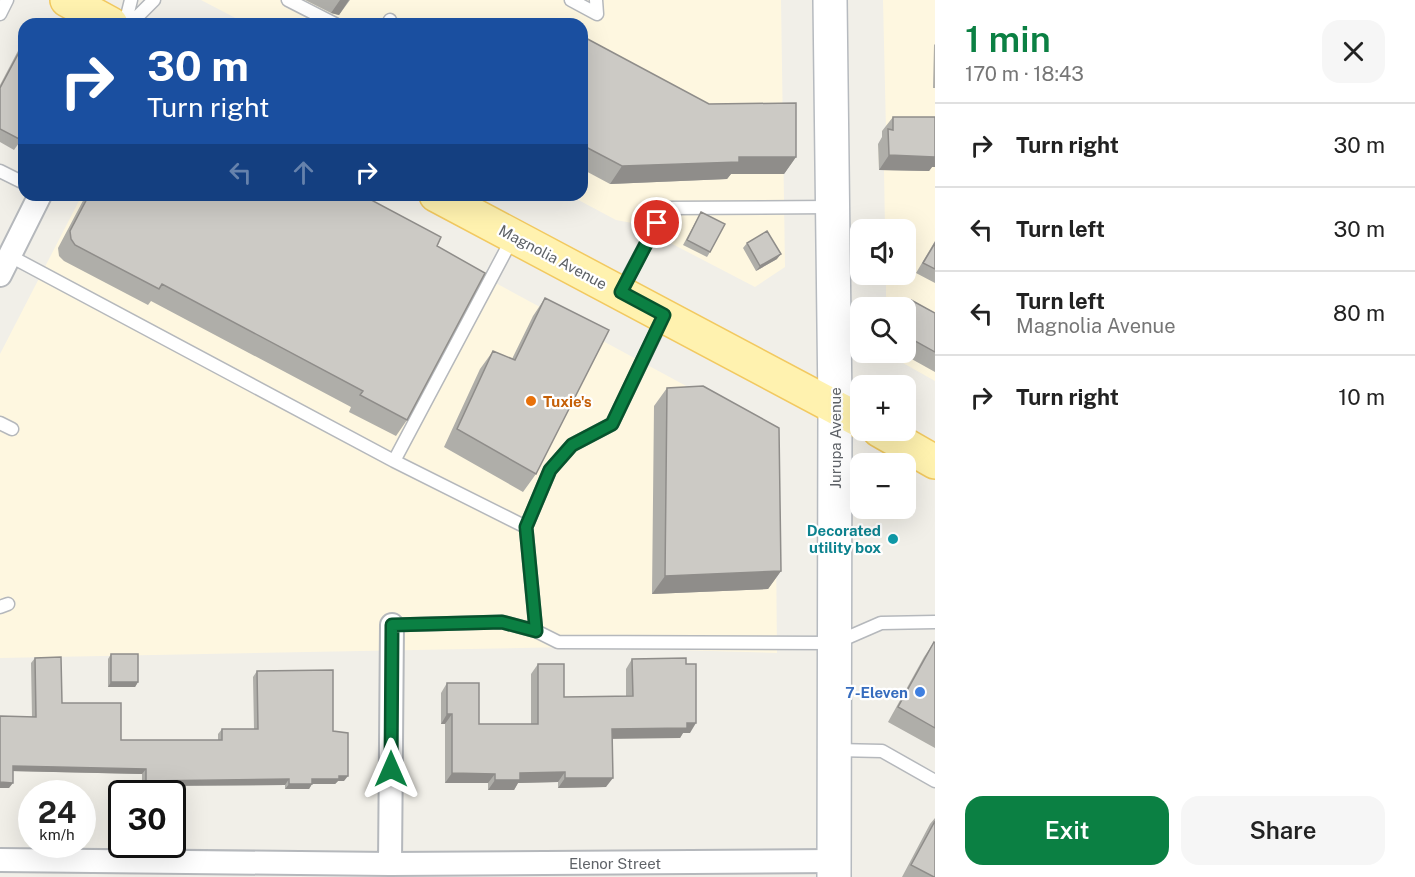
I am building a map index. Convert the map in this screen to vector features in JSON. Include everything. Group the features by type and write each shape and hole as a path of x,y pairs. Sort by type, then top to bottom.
{"main road":[{"path":"67,0 100,18"},
{"name":"Jurupa Avenue","path":"830,0 832,207 848,414 834,644 834,869"},
{"name":"Magnolia Avenue","path":"447,201 848,414"},
{"path":"898,441 935,462"}],"street":[{"path":"5,266 37,201"},
{"path":"390,864 392,625"},
{"name":"Elenor Street","path":"0,860 834,869"}],"lane":[{"path":"0,14 7,0"},
{"path":"126,18 131,0"},
{"path":"136,18 154,0"},
{"path":"288,0 323,18"},
{"path":"571,0 597,14 596,0"},
{"path":"0,171 18,180"},
{"path":"621,292 665,208 832,207"},
{"path":"394,461 513,236"},
{"path":"5,266 526,527"},
{"path":"536,631 526,527 550,470 572,445 612,424 664,315"},
{"path":"0,423 12,429"},
{"path":"392,625 502,622 536,631 558,642 834,644 881,623 935,622"},
{"path":"834,750 882,751 935,781"}],"shaded area":[{"path":"201,0 781,0 785,267 755,287 632,223 616,220 580,201 588,201 588,18 236,18"},
{"path":"883,0 935,0 935,381 903,363 916,363 916,297 886,297 886,285 916,285 916,219 885,219 884,170 879,170 878,144 882,144 882,131 886,131"},
{"path":"79,201 344,201 775,434 777,653 573,647 0,658 0,354"}],"building":[{"path":"588,39 709,104 796,103 796,157 739,157 739,162 622,166 588,148"},
{"path":"18,54 18,138 0,129 0,88"},
{"path":"893,117 935,117 935,157 889,155 888,129 893,130"},
{"path":"86,201 373,201 441,237 437,246 485,273 407,420 360,395 363,391 162,284 159,289 75,245 70,231"},
{"path":"701,212 725,224 710,252 687,240"},
{"path":"767,231 781,254 760,266 747,243"},
{"path":"935,243 935,269 923,263"},
{"path":"545,298 609,330 536,474 457,429 493,351 515,360"},
{"path":"916,303 935,313 935,352 916,342"},
{"path":"703,386 779,428 781,571 665,576 667,388"},
{"name":"7-Eleven","path":"935,643 935,728 898,707"},
{"path":"111,654 138,654 138,682 111,682"},
{"path":"61,657 62,703 121,703 121,740 222,740 222,729 258,729 257,671 333,670 333,731 348,733 348,776 339,776 339,779 312,779 312,784 289,784 289,779 146,780 146,769 13,766 13,783 0,782 0,716 36,717 35,658"},
{"path":"686,658 686,664 696,664 696,723 687,723 687,728 612,729 613,778 565,778 565,772 520,773 520,780 495,780 495,774 452,773 452,714 447,714 447,683 479,683 479,724 538,724 538,664 564,664 564,697 633,696 632,659"},
{"path":"935,821 935,877 934,877 911,865"}],"place":[{"name":"Tuxie's","path":"531,401"},
{"name":"Decorated utility box","path":"893,539"},
{"name":"7-Eleven","path":"920,692"}],"route":[{"path":"391,769 392,625 502,622 536,631 526,527 550,470 572,445 590,438 612,424 664,315 621,292 657,223"}]}
